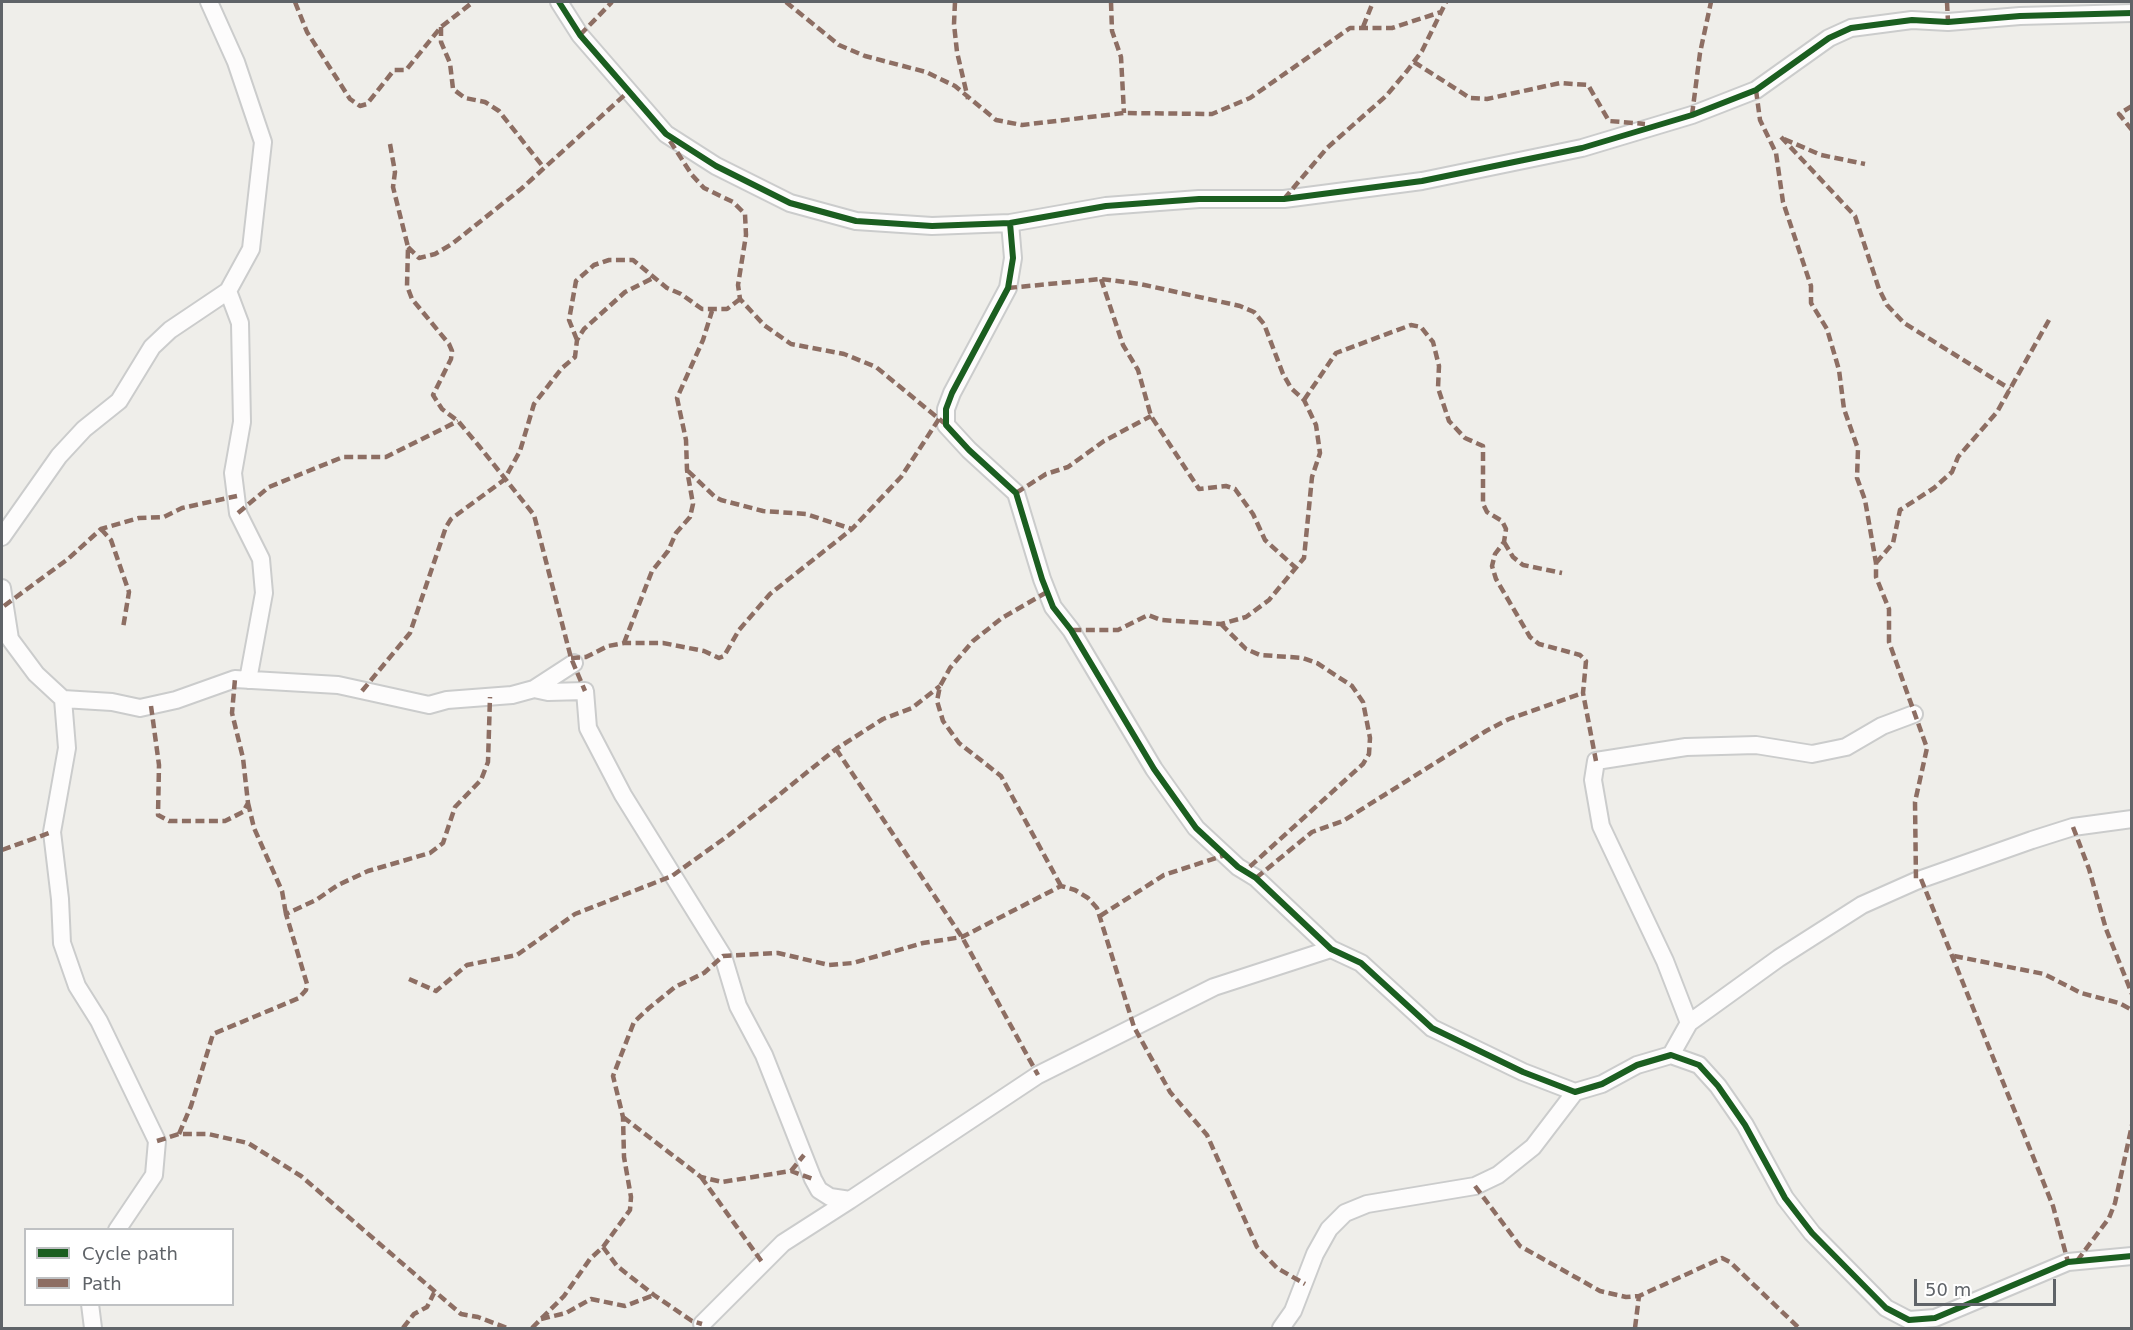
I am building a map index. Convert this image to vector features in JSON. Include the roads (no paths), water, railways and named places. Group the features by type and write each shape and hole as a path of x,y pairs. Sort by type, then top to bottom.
{"street":[{"path":"2,537 59,456 84,429 119,401 152,347 170,330 228,291 251,249 263,142 236,62 209,2"},
{"path":"560,2 580,35 666,134 716,166 789,203 856,221 932,226 1010,223 1106,206 1199,199 1284,199 1422,182 1581,148 1692,115 1756,90 1829,38 1851,28 1912,20 1948,22 2020,16 2132,13"},
{"path":"1010,223 1013,258 1008,288 952,393 946,409 946,425 969,450 1016,493 1042,579 1053,606 1071,630 1154,769 1196,828 1238,867 1256,878 1331,949 1361,963 1432,1028 1523,1072 1575,1092"},
{"path":"228,291 240,323 242,422 233,473 238,513 261,559 264,593 248,680"},
{"path":"2,588 10,639 36,674 63,699 112,702 141,708 176,700 235,679 338,686 429,705 447,700 512,695 534,688 574,663"},
{"path":"534,688 548,692 585,690 588,728 623,795 723,956 738,1006 764,1055 813,1179 819,1190 830,1197 850,1200"},
{"path":"63,699 67,748 52,832 60,899 62,943 77,986 99,1021 157,1141 154,1176 118,1228"},
{"path":"1689,1023 1665,961 1601,826 1593,780 1596,761 1606,757 1756,745 1812,754 1846,747 1882,726 1914,714"},
{"path":"1671,1055 1689,1023 1779,958 1862,905 1916,881 2032,840 2073,827 2132,819"},
{"path":"702,1324 783,1243 1038,1076 1214,987 1331,949"},
{"path":"1281,1329 1293,1311 1315,1254 1329,1229 1345,1213 1367,1204 1475,1186 1498,1175 1533,1147 1575,1092 1602,1084 1637,1065 1671,1055 1699,1065 1718,1086 1745,1125 1785,1198 1812,1233 1902,1324 1935,1318 2068,1262 2132,1256"},
{"path":"90,1306 93,1329"}]}
